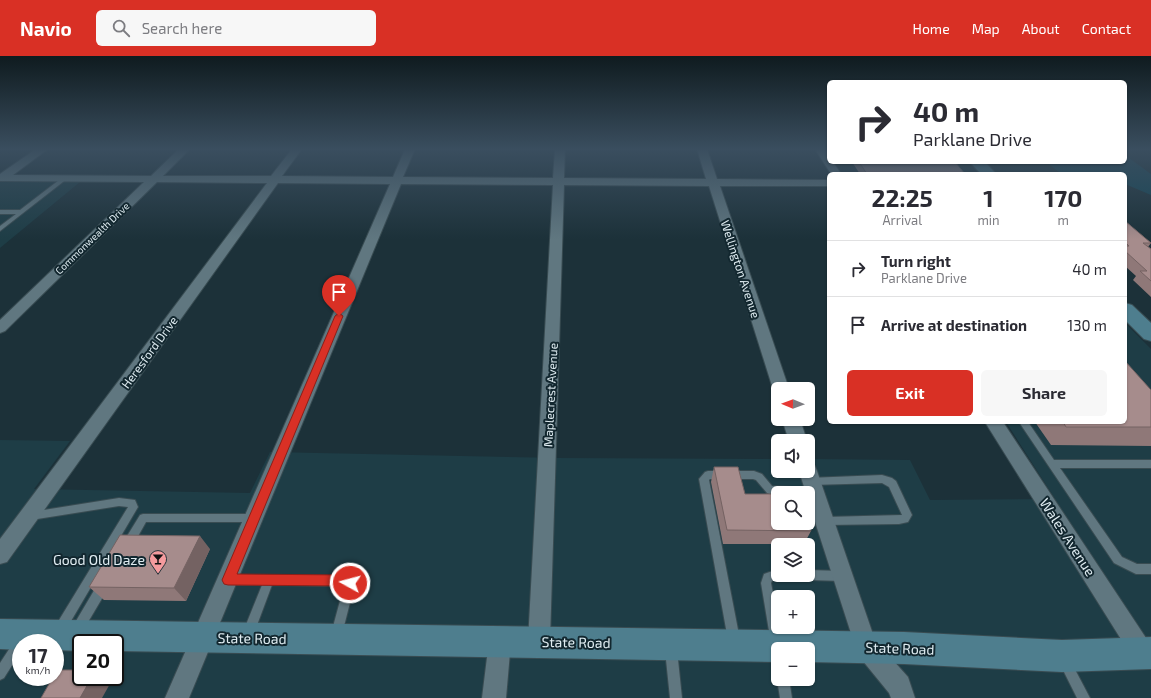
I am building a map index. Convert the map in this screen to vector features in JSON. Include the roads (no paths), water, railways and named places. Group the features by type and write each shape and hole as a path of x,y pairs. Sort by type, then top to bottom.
{"main road":[{"path":"1128,314 1151,334"},
{"name":"State Road","path":"65,635 771,647"},
{"name":"State Road","path":"815,647 904,648 1062,656 1146,652"}],"street":[{"path":"150,179 827,183"},
{"name":"Commonwealth Drive","path":"0,328 154,179"},
{"name":"Wellington Avenue","path":"712,179 779,382"},
{"name":"Heresford Drive","path":"0,555 275,180"},
{"path":"177,698 204,638 396,180"},
{"name":"Maplecrest Avenue","path":"538,642 559,181"},
{"name":"Wales Avenue","path":"995,424 1146,652"},
{"path":"811,481 866,647 899,686 904,698"},
{"path":"494,698 500,641"}],"lane":[{"path":"0,229 64,179"},
{"path":"0,212 22,212"},
{"path":"1024,424 1118,560 1136,569 1151,569"},
{"path":"1052,464 1151,464"},
{"path":"735,645 705,487 705,476 754,475 759,477 770,490 811,481 882,479 893,484 907,515 905,519 899,520 824,521"},
{"path":"28,517 119,502 132,503 133,507 65,635"},
{"path":"124,551 143,518 254,518"},
{"path":"815,575 842,576"},
{"path":"771,576 768,577 766,583 777,642"},
{"path":"65,635 108,577"},
{"path":"228,580 347,580 350,583 335,639"},
{"path":"247,638 269,580"},
{"path":"0,674 12,637"},
{"path":"670,644 676,698"},
{"path":"1062,656 1084,698"},
{"path":"784,686 786,698"}],"place":[{"name":"Good Old Daze","path":"158,574"}]}
